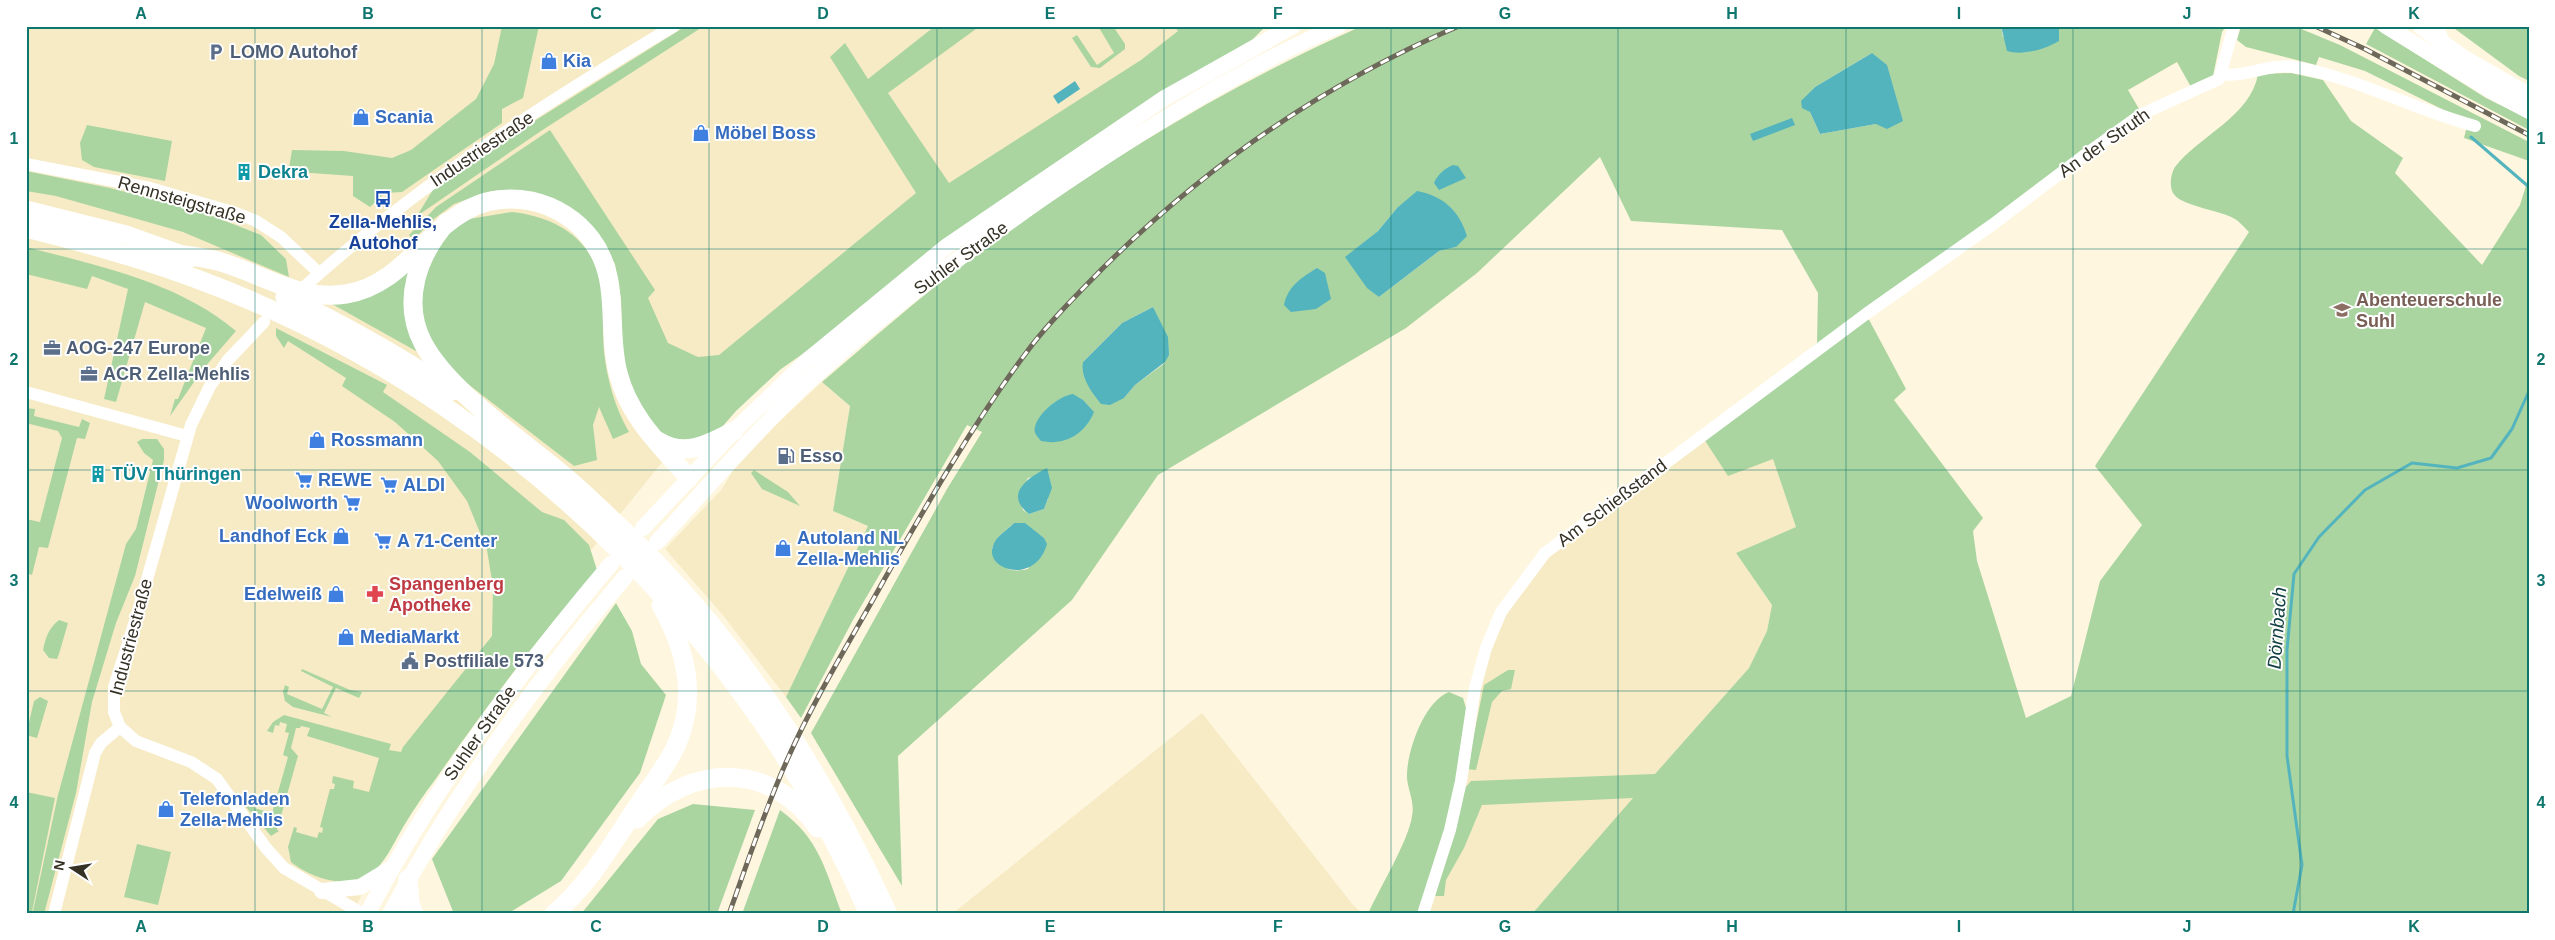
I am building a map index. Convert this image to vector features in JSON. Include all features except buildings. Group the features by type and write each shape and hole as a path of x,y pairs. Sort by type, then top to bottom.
{"highway":[{"path":"308,308 381,280 447,222 478,205 491,201 516,200 550,207 568,217 582,228 602,255 612,285 613,344 622,387 635,414 689,478"},
{"path":"26,210 126,235 267,284 306,294 308,308 403,379 577,498 678,638 684,658 688,688 686,714 676,746 656,791 636,820 608,851 574,896 554,914"},
{"path":"447,222 433,238 418,270 413,302 417,330 423,343 442,370 577,498 683,593 725,643 771,704 810,764 836,810 888,914"},
{"path":"26,228 114,250 249,300 308,308 416,368 493,418"},
{"path":"653,437 670,447 694,449 734,431"},
{"path":"634,576 714,656 757,714 796,774 830,833 868,911"},
{"path":"656,791 721,777 750,781 780,793 800,808 813,822 868,911"},
{"path":"408,879 410,904 414,914"}],"main road":[{"name":"Suhler Straße","path":"657,542 771,418 829,363 960,257 1102,158 1197,100 1280,53 1338,26"},
{"path":"2420,26 2478,66 2529,95"},
{"name":"Suhler Straße","path":"643,528 734,431 829,341 947,246 1163,99 1292,28"},
{"path":"1292,28 1314,37"},
{"path":"2395,29 2495,93 2529,111"},
{"path":"689,478 703,492"},
{"name":"Suhler Straße","path":"367,914 428,808 487,722 530,663 611,564"},
{"name":"Suhler Straße","path":"390,914 408,879 500,737 634,576"},
{"path":"322,891 360,887 392,868"}],"street":[{"name":"Industriestraße","path":"303,288 374,226 466,158 674,26"},
{"path":"2222,74 2234,26"},
{"path":"2438,26 2444,43"},
{"path":"1280,53 1289,47 1292,28"},
{"name":"An der Struth","path":"1992,225 2142,114 2219,79 2222,74 2230,75 2273,66 2293,67 2334,77 2428,113 2475,126"},
{"name":"Rennsteigstraße","path":"26,164 150,188 236,213 256,221 281,237 319,273"},
{"name":"Am Schießstand","path":"1422,914 1450,830 1461,780 1475,688 1486,648 1501,612 1545,553 1866,314 1992,225"},
{"name":"Industriestraße","path":"120,727 114,712 114,686 187,436 210,386 228,360 264,322"},
{"path":"26,392 187,436"},
{"path":"54,914 95,753 101,743 120,727 136,741 192,762 207,770 229,795 273,857 284,868 363,914"}],"shaded area":[{"path":"26,26 1264,26 706,408 469,701 423,774 352,914 26,914"},
{"path":"822,382 850,406 833,511 868,526 786,697 722,614 665,549 722,489 741,457"},
{"path":"1702,436 1773,459 1796,527 1736,553 1772,605 1767,631 1749,668 1532,914 1423,914 1486,648 1545,553"},
{"path":"1202,713 1353,905 1363,914 952,914"}],"green space":[{"path":"502,26 539,26 523,98 502,109 502,123 402,192 385,193 370,207 353,196 353,176 291,171 289,168 292,150 344,151 392,158 411,150 476,99 494,64"},
{"path":"686,26 704,26 541,131 417,216 434,188 485,152"},
{"path":"935,26 980,26 888,93 949,183 1141,60 1178,31 1174,26 1266,26 1250,42 781,369 736,411 715,435 687,444 657,431 630,387 622,356 621,299 615,264 596,231 567,206 535,192 515,190 491,191 454,204 435,218 413,240 409,235 436,207 550,130 655,290 648,298 668,343 698,357 719,355 916,193 830,57 845,43 868,79"},
{"path":"1098,26 1113,26 1125,44 1125,49 1100,68 1091,67 1072,38 1077,35 1097,65 1114,53"},
{"path":"1362,26 2001,26 2003,37 2060,28 2059,26 2226,26 2222,32 2213,76 2191,87 2177,62 2128,90 2142,114 1866,314 1906,389 1894,400 1983,518 1973,531 1977,561 2026,718 2071,696 2100,581 2142,525 2095,466 2249,232 2235,219 2192,205 2177,197 2171,187 2172,173 2185,156 2235,114 2253,89 2258,74 2291,73 2323,80 2351,121 2403,158 2395,173 2482,265 2520,205 2529,176 2529,914 1532,914 1633,798 1482,805 1464,848 1446,880 1444,896 1435,896 1465,788 1471,781 1655,774 1749,668 1767,631 1772,605 1736,553 1796,527 1773,459 1728,476 1702,436 1817,343 1818,293 1782,230 1631,221 1600,157 1477,273 1406,328 1158,475 1072,600 898,756 902,886 811,733 947,489 982,432 967,425 853,620 801,718 786,697 868,526 833,511 850,406 822,382 946,278 1059,196 1157,133 1258,76","holes":["1872,53 1876,124 1820,134 1810,112 1801,102 1815,87","1397,208 1456,247 1439,251 1379,297 1346,257 1378,231","1153,307 1165,363 1135,385 1124,398 1083,362 1122,323","1036,476 1048,499 1044,509 1029,514 1023,510 1019,496 1028,478","1014,523 1034,531 1044,538 1028,569 1009,569 1002,564 992,548 999,536"]},
{"path":"2241,26 2294,26 2340,45 2529,142 2529,161 2464,138 2468,122 2365,71 2319,57 2316,65 2246,47 2237,40"},
{"path":"2451,26 2529,26 2529,81 2519,76"},
{"path":"2375,28 2486,98 2529,119 2529,130 2366,44"},
{"path":"87,125 172,141 165,181 94,167 82,160 80,143"},
{"path":"26,171 110,188 197,210 261,235 286,259 289,277 183,232 56,196 26,191"},
{"path":"512,212 545,219 572,235 583,245 592,258 598,273 603,298 603,344 607,373 612,393 629,432 613,439 599,407 593,425 597,460 574,466 464,381 431,346 420,310 423,275 445,235 463,220"},
{"path":"26,247 109,269 163,288 213,314 236,331 204,368 170,416 175,399 178,399 206,328 145,302 116,402 104,399 128,289 92,276 87,289 26,274"},
{"path":"412,261 419,349 416,351 332,304"},
{"path":"276,328 387,385 383,392 470,452 542,512 564,520 589,545 597,570 533,646 493,699 419,802 380,865 368,876 350,882 328,880 299,867 291,862 288,847 294,827 297,828 296,832 317,838 319,832 322,833 323,828 320,827 330,789 334,789 335,784 332,783 333,776 354,781 353,788 369,792 379,758 307,736 310,728 301,726 296,728 291,748 298,756 277,830 279,831 271,836 246,807 247,803 255,806 254,808 272,813 288,757 283,755 289,733 285,732 287,724 280,722 279,726 275,725 273,733 267,731 273,722 284,715 391,744 389,750 401,752 403,747 492,636 493,587 487,550 467,501 438,461 395,422 342,386 346,378 288,341 284,348 276,336"},
{"path":"26,408 35,409 34,416 79,427 82,419 90,423 85,439 77,438 48,548 39,547 32,575 26,573 26,519 40,522 62,438 58,431 26,423"},
{"path":"142,439 157,439 164,449 164,460 135,576 116,623 92,702 76,793 44,914 26,914 26,792 55,798 32,912 37,913 33,911 58,795 126,544 136,529 153,460 144,453 137,442"},
{"path":"754,470 788,492 800,506 762,489 751,473"},
{"path":"616,603 632,631 641,664 666,695 640,773 561,881 507,914 454,914 432,859"},
{"path":"59,620 68,623 57,659 49,658 43,650 46,637"},
{"path":"302,669 350,690 362,692 359,698 336,688 324,713 332,717 293,707 285,701 283,692 285,685 289,687 287,694 322,709 333,687 301,671"},
{"path":"1508,670 1515,670 1511,689 1502,691 1492,702 1476,770 1467,769 1484,685"},
{"path":"1449,692 1463,698 1466,708 1461,781 1423,914 1368,914 1400,851 1410,826 1413,806 1407,778 1407,767 1413,742 1424,717 1440,697"},
{"path":"40,697 48,701 37,738 26,735 34,701"},
{"path":"693,804 755,810 717,914 581,914 658,819"},
{"path":"780,810 804,832 813,844 820,856 842,914 742,914"},
{"path":"137,844 171,852 158,905 124,897"}],"water":[{"path":"2001,26 2059,26 2059,41 2034,51 2020,53 2007,51"},
{"path":"1872,53 1887,65 1903,121 1887,129 1876,124 1820,134 1810,112 1802,108 1801,101 1815,87"},
{"path":"1075,81 1080,89 1058,104 1053,96"},
{"path":"1792,118 1795,125 1753,141 1750,134"},
{"path":"1453,165 1458,166 1466,178 1439,190 1434,183 1442,172"},
{"path":"1417,191 1435,196 1449,206 1464,227 1467,236 1456,247 1439,251 1379,297 1367,288 1345,257 1378,231 1397,208"},
{"path":"1317,268 1325,273 1331,299 1316,309 1291,312 1284,305 1286,298 1301,279"},
{"path":"1153,307 1168,337 1169,355 1165,362 1135,385 1124,398 1110,405 1101,404 1085,379 1083,362 1122,323"},
{"path":"1073,394 1083,400 1094,412 1090,420 1080,432 1066,440 1058,442 1041,441 1035,431 1040,416 1062,398"},
{"path":"1047,468 1052,488 1044,509 1029,514 1018,500 1019,493 1027,481"},
{"path":"1014,523 1025,523 1044,538 1047,544 1041,557 1032,565 1012,570 996,562 992,555 996,539"}],"waterway":[{"path":"2471,137 2529,187"},
{"name":"Dörnbach","path":"2293,914 2302,865 2287,756 2287,650 2294,574 2319,537 2365,490 2412,463 2457,468 2491,458 2512,429 2529,391"}],"railway":[{"path":"729,914 780,777 822,690 952,464 1006,380 1053,320 1141,232 1225,162 1314,101 1409,49 1459,26"},
{"path":"2315,26 2365,49 2529,135"}],"place":[{"name":"LOMO Autohof","path":"216,52"},
{"name":"Kia","path":"549,61"},
{"name":"Scania","path":"361,117"},
{"name":"Möbel Boss","path":"701,133"},
{"name":"Dekra","path":"244,172"},
{"name":"Zella-Mehlis, Autohof","path":"383,199"},
{"name":"Abenteuerschule Suhl","path":"2342,310"},
{"name":"AOG-247 Europe","path":"52,348"},
{"name":"ACR Zella-Mehlis","path":"89,374"},
{"name":"Rossmann","path":"317,440"},
{"name":"Esso","path":"786,456"},
{"name":"TÜV Thüringen","path":"98,474"},
{"name":"REWE","path":"304,480"},
{"name":"ALDI","path":"389,485"},
{"name":"Woolworth","path":"352,503"},
{"name":"Landhof Eck","path":"341,536"},
{"name":"A 71-Center","path":"383,541"},
{"name":"Autoland NL Zella-Mehlis","path":"783,548"},
{"name":"Edelweiß","path":"336,594"},
{"name":"Spangenberg Apotheke","path":"375,594"},
{"name":"MediaMarkt","path":"346,637"},
{"name":"Postfiliale 573","path":"410,661"},
{"name":"Telefonladen Zella-Mehlis","path":"166,809"}]}
